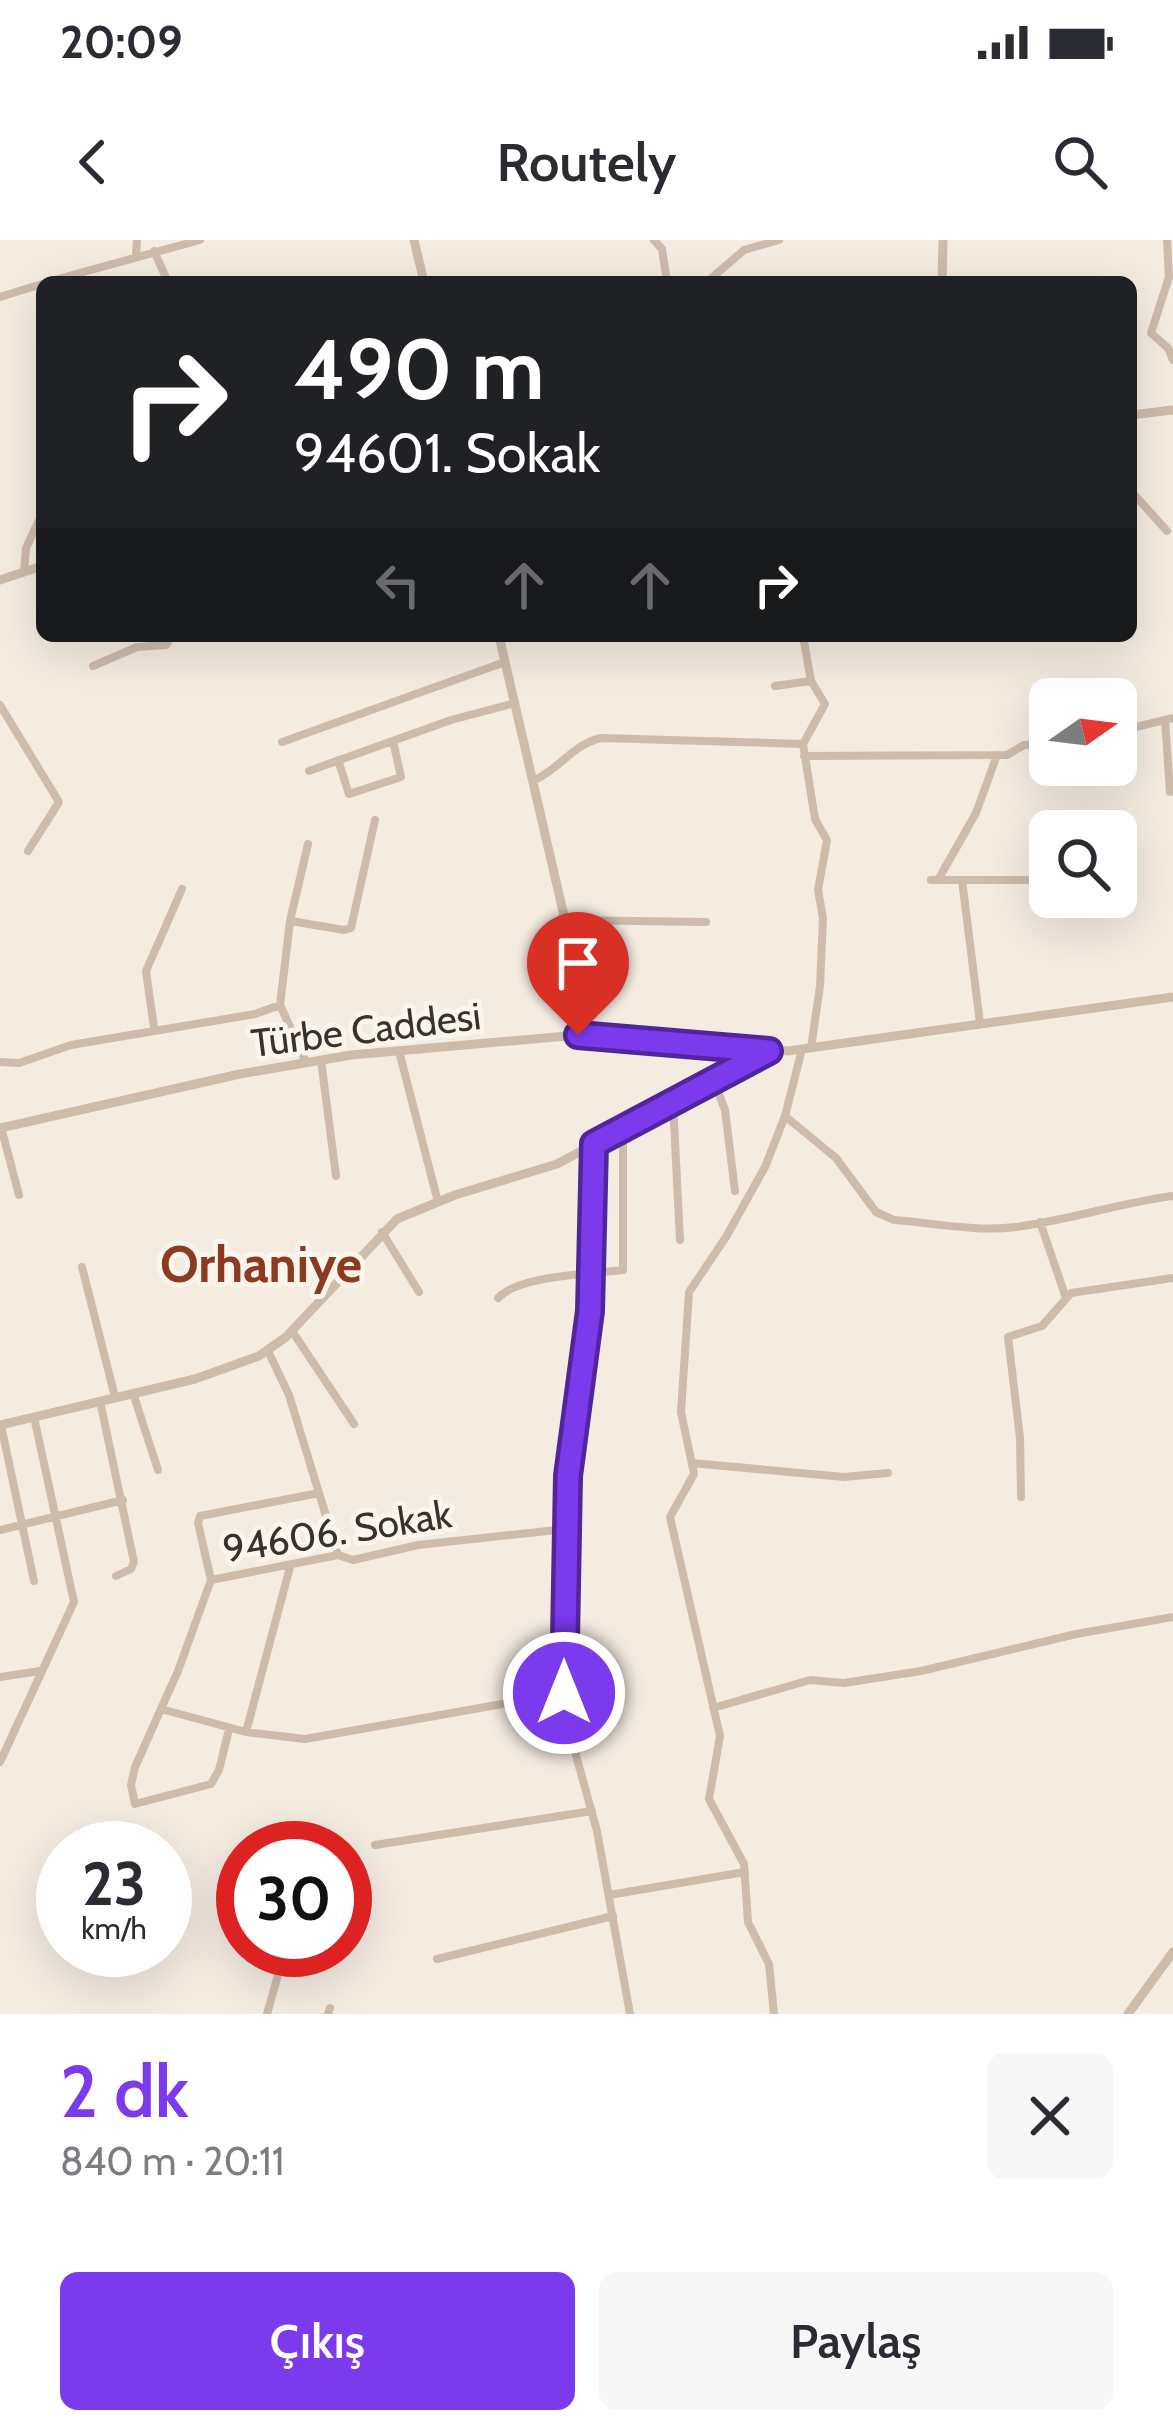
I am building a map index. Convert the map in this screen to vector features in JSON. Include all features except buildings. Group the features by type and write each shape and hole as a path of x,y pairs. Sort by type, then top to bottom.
{"street":[{"path":"136,256 137,240"},
{"path":"66,276 200,240"},
{"path":"414,240 423,276"},
{"path":"653,240 662,249 666,276"},
{"path":"714,276 744,250 779,240"},
{"path":"942,276 943,240"},
{"path":"1167,240 1169,278 1150,333 1173,360"},
{"path":"154,250 165,276"},
{"path":"97,276 98,265"},
{"path":"0,298 36,286"},
{"path":"1137,414 1173,410"},
{"path":"1137,498 1167,532"},
{"path":"24,572 26,548 36,527"},
{"path":"0,580 36,568"},
{"path":"93,666 136,647 168,642"},
{"path":"500,642 565,920 578,1035"},
{"path":"774,2014 769,1964 748,1922 746,1872 710,1798 720,1746 670,1517 674,1504 693,1481 681,1412 689,1292 727,1238 758,1180 807,1048 820,986 824,918 818,890 827,840 814,820 803,744 825,704 812,681 804,642"},
{"path":"283,742 505,662"},
{"path":"775,686 812,681"},
{"path":"309,771 515,703"},
{"path":"0,706 59,802 28,851"},
{"path":"1137,727 1169,719 1169,793"},
{"path":"536,780 553,772 582,742 601,738 803,744"},
{"path":"338,760 349,794 401,777 393,740"},
{"path":"804,756 1006,755 1029,745"},
{"path":"997,755 976,813 934,880 1029,880"},
{"path":"290,920 351,928 375,820"},
{"path":"306,1062 280,1005 290,920 308,844"},
{"path":"962,880 980,1023"},
{"path":"154,1029 146,971 182,889"},
{"path":"565,920 706,922"},
{"name":"Türbe Caddesi","path":"1,1128 306,1062 399,1051 578,1035 769,1051 1173,997"},
{"path":"0,1062 19,1064 71,1046 255,1014 280,1005"},
{"path":"399,1051 438,1202"},
{"path":"34,1581 0,1425 217,1372 268,1351 397,1220 438,1202 548,1168 769,1051"},
{"path":"321,1060 336,1176"},
{"path":"714,1081 725,1110 735,1191"},
{"path":"673,1102 680,1240"},
{"path":"785,1116 836,1158 876,1212 894,1220 1012,1228 1094,1212 1110,1204 1173,1196"},
{"path":"1,1128 20,1195"},
{"path":"498,1298 511,1288 625,1267 623,1129"},
{"path":"594,1144 587,1343 568,1476 564,1693 567,1723 592,1811 630,2014"},
{"path":"1040,1222 1067,1299"},
{"path":"382,1232 419,1292"},
{"path":"82,1267 115,1397"},
{"path":"1021,1497 1020,1438 1008,1337 1042,1326 1071,1293 1173,1277"},
{"path":"292,1331 354,1424"},
{"path":"268,1351 285,1386 338,1556"},
{"path":"133,1393 158,1470"},
{"path":"100,1401 133,1566 116,1576"},
{"path":"0,1762 74,1602 34,1418"},
{"path":"692,1463 844,1477 888,1473"},
{"path":"211,1580 200,1516 319,1493"},
{"path":"0,1531 123,1500"},
{"name":"94606. Sokak","path":"229,1729 211,1784 135,1804 131,1777 211,1580 338,1556 353,1559 418,1546 566,1529"},
{"path":"246,1732 290,1567"},
{"path":"713,1708 810,1680 844,1683 921,1671 1076,1634 1173,1617"},
{"path":"0,1677 42,1670"},
{"path":"161,1709 229,1729 314,1738 564,1693"},
{"path":"375,1845 592,1811"},
{"path":"608,1895 746,1872"},
{"path":"436,1959 613,1916"},
{"path":"1128,2014 1173,1952"},
{"path":"267,2014 277,1977"}],"district":[{"name":"Orhaniye","path":"261,1264"}],"route":[{"path":"564,1693 566,1506 590,1311 594,1144 769,1051 578,1035"}]}
